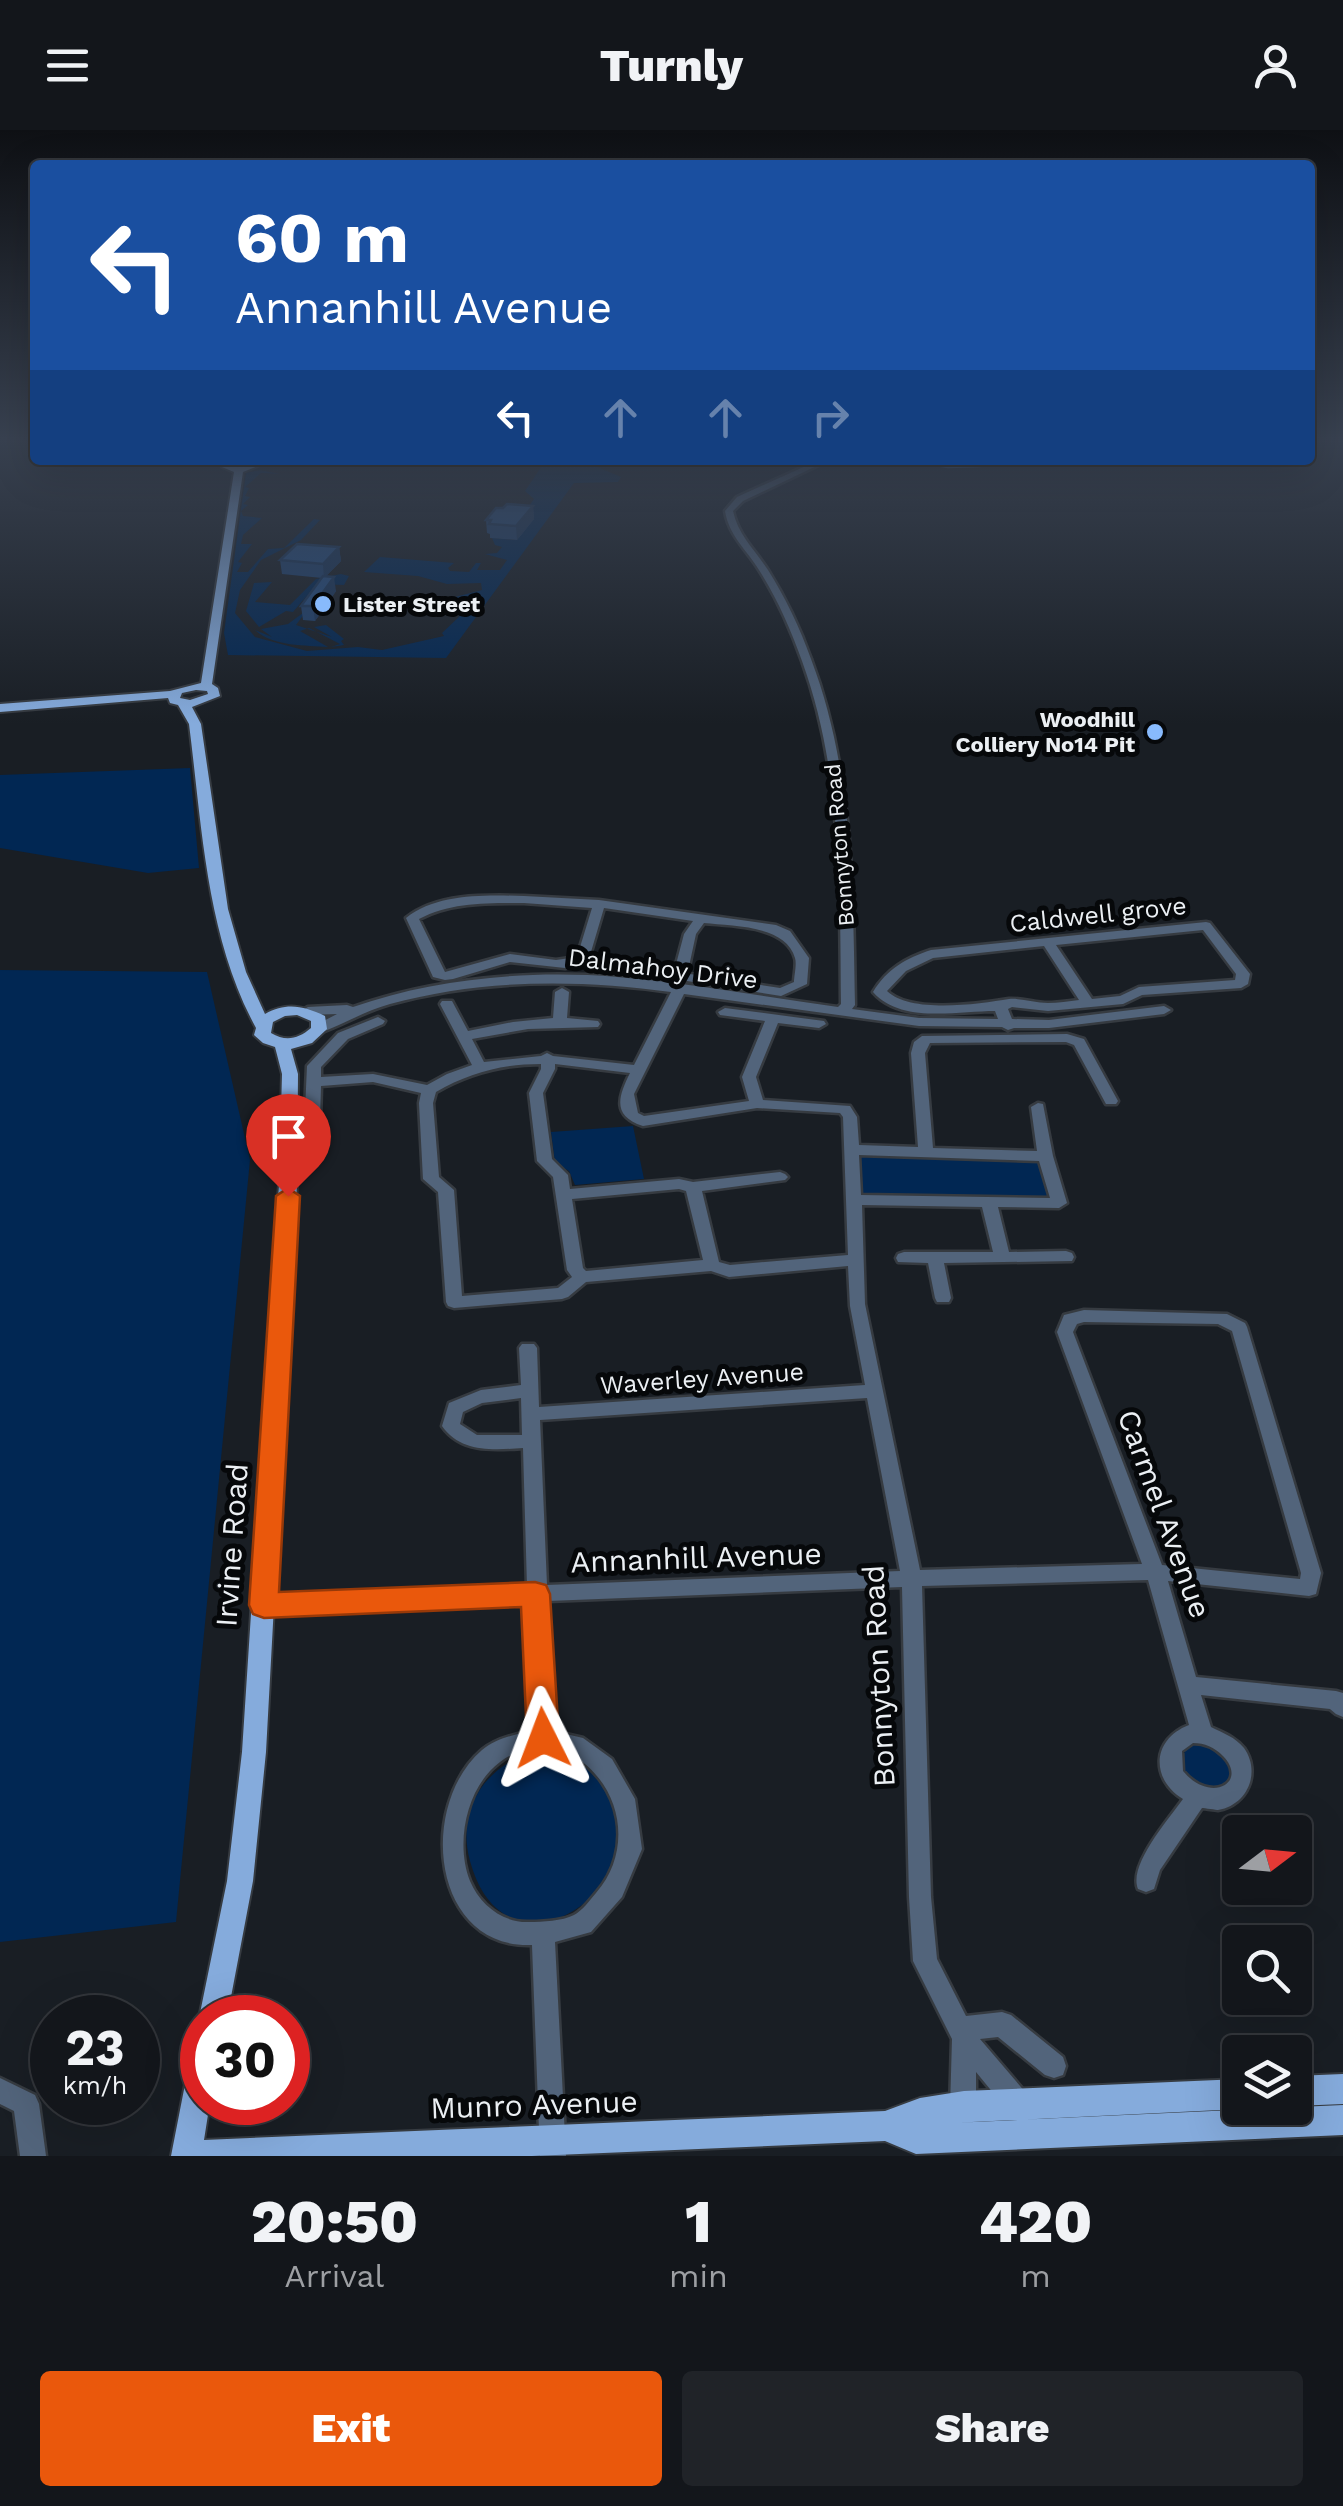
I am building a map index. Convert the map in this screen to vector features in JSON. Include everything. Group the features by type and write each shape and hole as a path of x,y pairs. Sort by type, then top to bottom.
{"main road":[{"path":"195,724 208,693 207,668 228,535"},
{"path":"178,699 207,668"},
{"path":"190,686 208,693"},
{"path":"0,708 178,699 208,693"},
{"path":"178,699 195,724 221,909 238,972 266,1040 282,1044 314,1034"},
{"path":"250,994 319,1018 301,1078"},
{"path":"262,1025 272,1015 299,1011"},
{"path":"282,1044 301,1078"},
{"name":"Irvine Road","path":"217,1995 240,1882 264,1605 288,1196 301,1078"},
{"path":"1312,2091 1343,2089"},
{"name":"Munro Avenue","path":"183,2156 553,2148 885,2126 920,2113 964,2106 1222,2095"},
{"name":"Munro Avenue","path":"885,2126 920,2148 1343,2120"},
{"path":"183,2156 190,2125"}],"street":[{"name":"Bonnyton Road","path":"735,535 762,566 807,661 834,764 845,868 848,1005 842,1010"},
{"path":"599,904 583,959 559,965 509,958 454,975 438,974 412,918 424,908 502,898 599,904 702,917 785,934 802,958 800,984 781,992 686,978 681,972 684,954 702,917"},
{"name":"Caldwell grove","path":"1206,926 1243,974 1240,984 1139,991 1123,1000 1048,1007 1011,1003 957,1010 908,1006 890,1002 880,992 889,976 906,963 931,954 1048,942 1206,926"},
{"name":"Caldwell grove","path":"1048,942 1088,1003"},
{"path":"509,958 516,980"},
{"name":"Dalmahoy Drive","path":"361,1008 516,980 619,980 919,1022 1008,1026 1164,1010"},
{"path":"679,990 627,1094 631,1116 636,1121 757,1104 749,1077 773,1018"},
{"path":"560,1020 562,992"},
{"path":"447,1004 482,1069"},
{"path":"1000,1007 1008,1026"},
{"path":"299,1011 361,1008"},
{"path":"314,1034 361,1008"},
{"path":"725,1012 819,1024"},
{"path":"465,1036 512,1024 560,1020 593,1024"},
{"path":"301,1078 343,1036 378,1021"},
{"path":"926,1153 918,1052 921,1042 927,1039 1013,1042 1068,1038 1079,1042 1112,1101"},
{"path":"638,1070 547,1057 444,1079 429,1090 426,1103 430,1179 446,1190 454,1302 562,1293 582,1278 712,1265 728,1270 855,1260"},
{"path":"547,1057 548,1069 536,1093 545,1161 560,1174 576,1270 582,1278"},
{"path":"301,1078 373,1078 429,1090"},
{"path":"301,1078 311,1156"},
{"name":"Bonnyton Road","path":"757,1104 832,1106 845,1109 850,1117 858,1305 912,1581 920,1897 926,1961 962,2034 1019,2106"},
{"path":"853,1200 1059,1203 1045,1156 1038,1107"},
{"path":"851,1150 1045,1156"},
{"path":"566,1194 679,1184 693,1187 753,1173 780,1178"},
{"path":"693,1187 712,1265"},
{"path":"989,1202 1002,1258"},
{"path":"904,1258 1066,1257"},
{"path":"935,1258 943,1298"},
{"name":"Carmel Avenue","path":"1202,1733 1156,1572 1064,1332 1070,1319 1221,1318 1239,1327 1311,1573 1310,1588"},
{"path":"528,1348 543,1738"},
{"path":"529,1391 486,1394 467,1400 456,1408 451,1426 464,1439 482,1443 530,1441"},
{"name":"Waverley Avenue","path":"531,1414 876,1391"},
{"name":"Annanhill Avenue","path":"264,1605 1041,1573 1156,1572 1310,1588"},
{"path":"1190,1684 1292,1693 1336,1700 1343,1708"},
{"path":"1202,1733 1229,1745 1238,1756 1243,1781 1226,1798 1198,1796 1178,1782 1169,1758 1180,1738 1202,1733"},
{"path":"543,1738 575,1745 604,1766 624,1799 631,1848 614,1889 582,1924 542,1933 506,1933 474,1908 455,1874 452,1832 460,1796 487,1759 510,1744 543,1738"},
{"path":"1146,1880 1150,1866 1198,1796"},
{"path":"542,1933 553,2148"},
{"path":"962,2034 1002,2024 1054,2066"},
{"name":"Bonnyton Road","path":"953,2147 964,2106 962,2034"},
{"path":"0,2090 26,2104 33,2156"}],"shaded area":[{"path":"238,535 244,535 241,544 252,544 238,562 242,563 237,572 248,572 268,549 284,548 298,535 306,535 301,540 261,560 240,590 235,613 255,637 307,651 358,647 382,650 444,636 442,633 462,614 446,608 469,610 455,597 482,590 481,583 447,584 418,576 364,572 380,557 454,563 448,568 450,571 469,572 476,563 481,563 477,570 500,570 507,560 485,554 497,553 502,547 495,545 492,538 517,540 519,535 536,535 446,658 228,655 224,633"},
{"path":"349,576 344,585 317,584 293,612 286,611 259,627 246,611 254,583 272,582 255,602 290,605 316,579"},
{"path":"307,610 296,625 307,629 300,631 328,647 280,642 255,630 272,637 261,629 288,624"},
{"path":"326,625 344,639 344,645 331,647 340,644 316,632 332,637 314,627"},
{"path":"190,768 199,868 148,873 0,848 0,775"},
{"path":"0,970 207,972 250,1160 176,1922 0,1942"},
{"path":"633,1126 644,1179 575,1185 569,1171 555,1163 551,1132"},
{"path":"859,1157 1040,1160 1050,1195 1045,1199 864,1195 856,1191"},
{"path":"1211,1743 1230,1760 1230,1785 1209,1792 1184,1778 1182,1759 1186,1748"},
{"path":"558,1747 584,1760 605,1782 620,1819 617,1854 601,1885 576,1909 547,1921 516,1920 489,1901 470,1861 468,1818 485,1783 499,1769 517,1758"}],"building":[{"path":"297,544 339,547 323,564 280,560"},
{"path":"323,576 334,577 313,606 301,606"}],"place":[{"name":"Lister Street","path":"323,604"},
{"name":"Woodhill Colliery No14 Pit","path":"1155,732"}],"route":[{"path":"288,1196 264,1605 535,1594 543,1738"}]}
